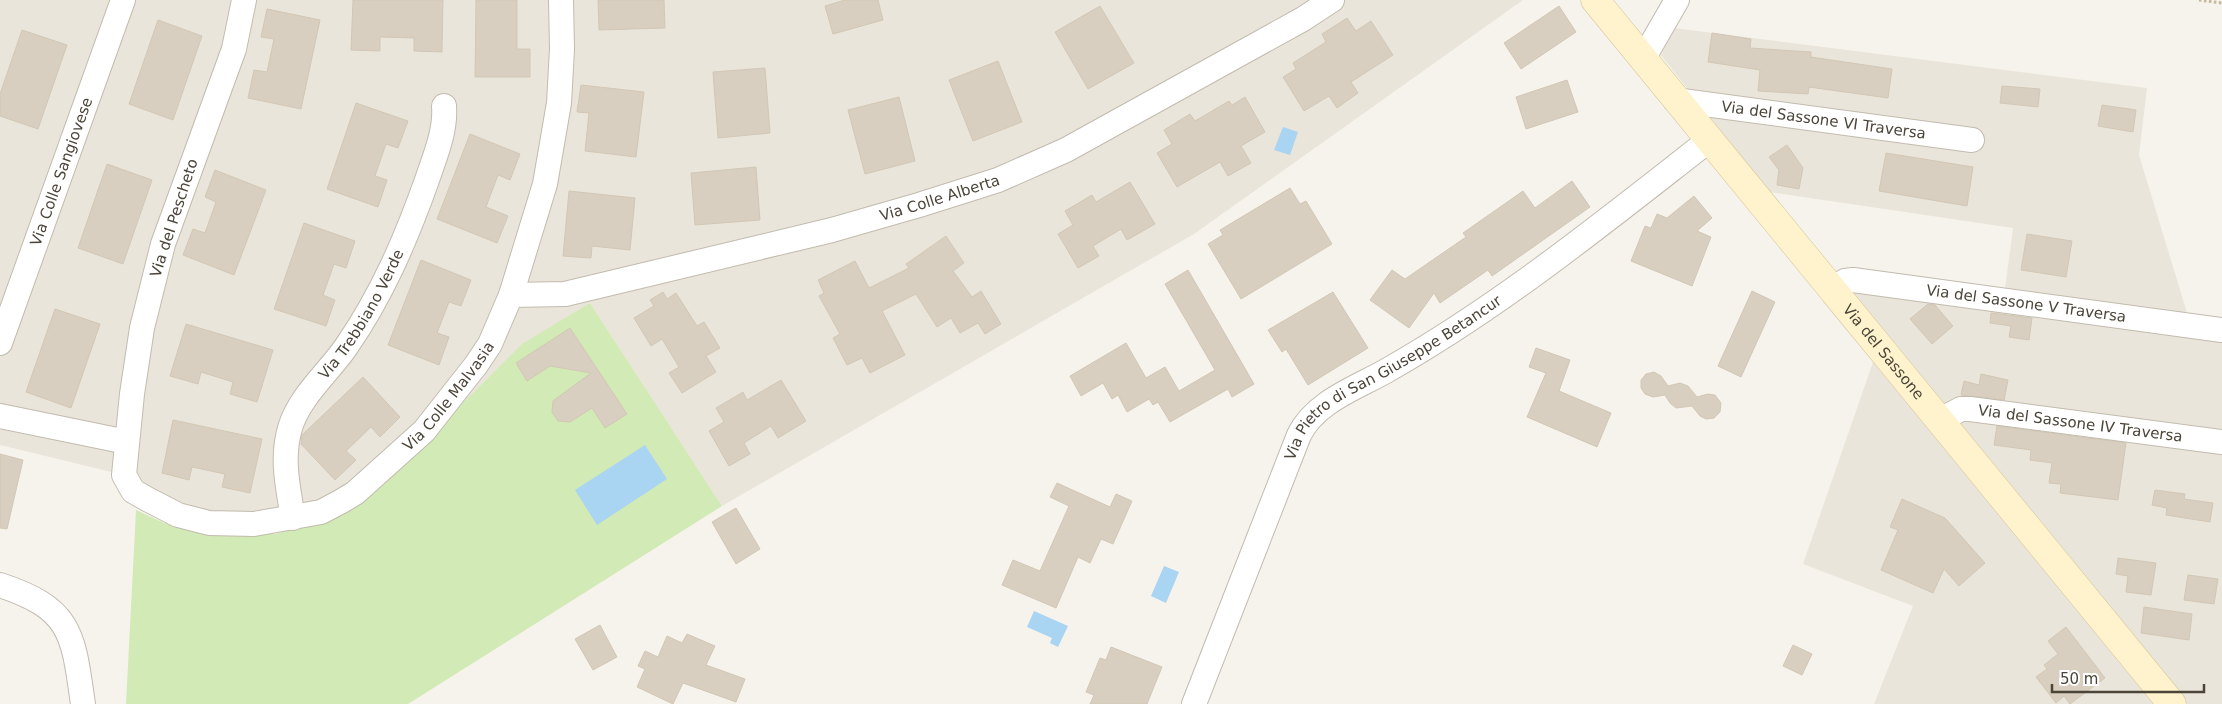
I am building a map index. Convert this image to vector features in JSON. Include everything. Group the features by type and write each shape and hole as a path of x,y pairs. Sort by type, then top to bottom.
{"main road":[{"name":"Via del Sassone","path":"1595,0 1708,141 1940,420 2172,704"}],"street":[{"name":"Via Colle Sangiovese","path":"0,343 123,0"},
{"name":"Via del Pescheto","path":"127,442 142,328 163,244 234,49 244,0"},
{"name":"Via Colle Malvasia","path":"127,442 124,474 133,491 178,514 209,523 254,524 321,512 356,493 424,430 468,377 490,344 511,294 540,202 554,143 560,104 561,0"},
{"name":"Via Colle Alberta","path":"511,294 565,294 832,230 998,180 1066,150 1303,19 1332,0"},
{"path":"1643,59 1677,0"},
{"name":"Via del Sassone VI Traversa","path":"1675,100 1972,140"},
{"name":"Via Trebbiano Verde","path":"293,518 284,463 287,439 293,419 350,341 395,262 408,233 436,154 445,120 444,106"},
{"name":"Via Pietro di San Giuseppe Betancur","path":"1194,704 1299,435 1313,414 1407,359 1524,282 1708,141"},
{"name":"Via del Sassone V Traversa","path":"1831,289 1845,281 1853,280 2222,330"},
{"name":"Via del Sassone IV Traversa","path":"1940,420 1961,409 1970,408 2222,442"},
{"path":"0,416 127,442"},
{"path":"0,585 30,596 61,620 75,650 83,704"}],"path":[{"path":"2199,0 2222,3"}],"shaded area":[{"path":"0,0 1523,0 1194,234 722,506 590,303 355,493 209,523 124,475 0,445"},
{"path":"1674,28 2147,88 2139,155 2188,316 2222,321 2222,704 1874,704 1913,606 1803,564 1873,362 1823,302 1834,273 2004,297 2013,228 1769,192 1661,55"}],"green space":[{"path":"590,303 722,506 408,704 126,704 136,510 164,523 192,532 275,534 333,519 370,496 522,344"}],"water":[{"path":"1283,127 1298,132 1290,155 1274,150"},
{"path":"645,445 667,479 597,525 575,490"},
{"path":"1164,566 1179,572 1166,603 1151,596"},
{"path":"1034,611 1068,626 1058,647 1050,643 1052,638 1027,627"}],"building":[{"path":"353,0 443,0 442,52 414,51 414,38 380,37 380,51 351,50"},
{"path":"476,0 517,0 517,49 530,49 530,77 475,77"},
{"path":"598,0 664,0 665,28 599,30"},
{"path":"845,0 878,0 883,20 833,34 825,6"},
{"path":"1100,6 1134,63 1088,89 1055,32"},
{"path":"1559,6 1576,32 1521,69 1504,43"},
{"path":"267,9 320,20 301,109 248,98 254,70 267,72 274,39 261,37"},
{"path":"1347,18 1356,31 1371,21 1393,55 1351,82 1358,93 1337,108 1329,96 1304,111 1283,77 1296,69 1293,63 1326,42 1322,34"},
{"path":"158,20 202,36 173,120 129,104"},
{"path":"22,30 67,45 38,129 0,116 0,94"},
{"path":"1712,33 1751,39 1750,48 1811,52 1811,57 1892,69 1888,98 1809,87 1808,94 1758,91 1760,70 1708,62"},
{"path":"998,61 1022,122 973,141 949,80"},
{"path":"765,68 770,133 718,138 713,72"},
{"path":"1567,80 1578,112 1526,129 1516,97"},
{"path":"581,85 644,92 636,157 585,151 589,113 577,112"},
{"path":"2002,86 2040,89 2038,107 2000,103"},
{"path":"899,97 915,161 865,174 848,110"},
{"path":"1245,97 1265,132 1241,146 1251,163 1228,176 1220,162 1177,187 1157,153 1172,144 1164,130 1190,114 1195,121 1229,101 1232,105"},
{"path":"356,103 408,121 398,148 386,144 375,176 387,180 378,207 327,189"},
{"path":"2102,105 2136,110 2133,132 2098,126"},
{"path":"470,134 520,154 510,180 498,175 486,207 508,216 497,243 437,219"},
{"path":"1787,145 1803,168 1799,189 1777,185 1779,170 1769,157"},
{"path":"1886,153 1973,167 1967,206 1879,191"},
{"path":"107,164 152,180 123,264 78,248"},
{"path":"756,167 760,220 695,225 691,173"},
{"path":"215,170 266,190 234,275 183,255 193,229 205,233 216,202 205,197"},
{"path":"1572,181 1590,207 1492,276 1488,270 1440,303 1434,293 1409,328 1370,300 1392,270 1405,279 1466,237 1463,233 1523,191 1535,208"},
{"path":"1130,182 1155,224 1127,240 1121,229 1093,246 1099,256 1078,268 1058,234 1073,225 1065,211 1092,195 1096,202"},
{"path":"1290,188 1300,204 1306,201 1332,244 1241,299 1208,244 1223,235 1220,230"},
{"path":"569,191 635,198 630,250 592,246 591,258 563,256"},
{"path":"1694,196 1712,218 1697,231 1711,237 1692,286 1631,261 1645,226 1651,228 1657,214 1667,218"},
{"path":"304,223 355,241 346,268 334,264 323,295 335,300 326,326 274,309"},
{"path":"2027,234 2072,241 2066,277 2021,270"},
{"path":"946,236 964,263 953,271 972,297 981,291 1001,324 985,334 978,323 960,333 951,318 937,327 916,294 882,311 905,355 870,373 862,358 847,365 833,338 840,334 819,296 824,293 818,280 855,261 869,288 909,268 906,264"},
{"path":"421,260 471,280 461,306 449,302 437,333 449,337 439,365 388,345"},
{"path":"1188,270 1254,384 1232,397 1228,389 1170,422 1158,402 1153,405 1149,399 1127,412 1118,395 1112,399 1103,383 1081,396 1070,376 1126,343 1146,378 1165,367 1179,391 1215,370 1165,284"},
{"path":"1752,291 1775,302 1741,377 1718,366"},
{"path":"663,292 667,299 676,293 697,326 704,322 720,348 706,356 716,372 682,393 669,373 679,367 662,339 651,346 634,318 654,306 650,300"},
{"path":"1333,292 1368,348 1308,385 1286,349 1282,352 1268,330"},
{"path":"1928,304 1935,305 1953,326 1932,344 1910,319"},
{"path":"55,309 100,324 71,408 26,392"},
{"path":"1991,313 2032,318 2029,340 2009,337 2011,326 1990,323"},
{"path":"186,324 273,350 257,402 230,394 233,382 201,372 198,384 170,376"},
{"path":"570,328 627,414 605,428 592,408 570,422 558,421 552,412 553,401 591,373 550,366 527,381 516,363"},
{"path":"1536,348 1570,360 1559,391 1611,413 1597,447 1527,417 1546,373 1529,367"},
{"path":"1654,372 1661,376 1668,386 1680,383 1688,386 1697,397 1708,394 1715,395 1721,403 1720,412 1714,418 1706,419 1700,416 1692,406 1676,408 1665,395 1653,397 1645,394 1641,388 1641,380 1646,374"},
{"path":"1981,374 2008,380 2004,400 1961,395 1964,381 1979,385"},
{"path":"363,377 400,417 380,437 371,427 346,451 356,460 335,480 301,444 302,435"},
{"path":"781,380 806,421 778,438 771,426 744,443 750,454 729,466 709,431 724,422 716,408 743,392 747,400"},
{"path":"173,420 262,439 250,493 222,487 225,474 192,467 189,480 162,473"},
{"path":"1997,426 2126,443 2118,500 2060,493 2061,484 2049,483 2052,463 2030,460 2031,450 1994,445"},
{"path":"0,454 23,460 7,529 0,528"},
{"path":"1057,483 1110,507 1116,494 1132,501 1113,544 1101,539 1090,563 1078,557 1056,608 1002,585 1013,560 1040,571 1069,506 1050,497"},
{"path":"2155,490 2185,494 2184,499 2213,503 2210,522 2166,515 2167,508 2152,505"},
{"path":"1902,499 1945,518 1985,563 1959,586 1944,569 1933,593 1881,570 1898,530 1890,527"},
{"path":"736,508 760,549 736,564 712,522"},
{"path":"2118,558 2156,563 2151,595 2126,592 2128,576 2116,574"},
{"path":"2188,575 2218,579 2214,604 2184,600"},
{"path":"2144,607 2192,614 2189,640 2141,633"},
{"path":"600,625 617,657 593,670 575,639"},
{"path":"2066,627 2105,678 2070,704 2064,696 2056,703 2036,677 2047,669 2044,665 2058,654 2048,641"},
{"path":"687,634 715,646 706,665 745,679 736,702 683,683 673,704 637,687 645,669 638,666 645,651 658,657 667,636 682,643"},
{"path":"1793,645 1812,654 1802,675 1783,666"},
{"path":"1111,647 1162,667 1147,704 1090,704 1094,695 1086,692 1100,658 1106,660"}]}
